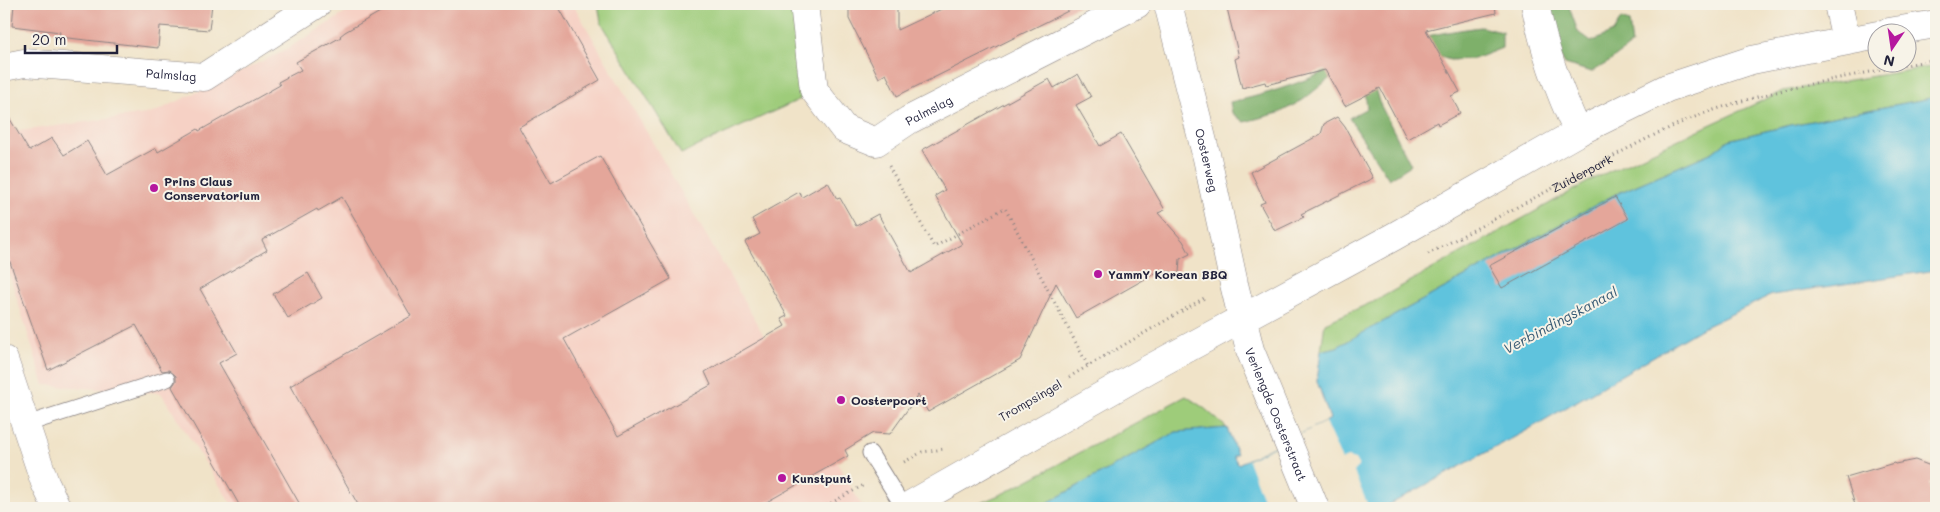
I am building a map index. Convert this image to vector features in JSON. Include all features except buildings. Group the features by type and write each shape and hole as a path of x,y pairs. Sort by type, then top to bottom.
{"street":[{"name":"Palmslag","path":"4,68 24,63 204,77 317,4"},
{"path":"804,4 814,90 844,129 876,142"},
{"name":"Palmslag","path":"876,142 909,120 1137,4"},
{"name":"Oosterweg","path":"1168,4 1207,158 1242,318"},
{"path":"1535,4 1543,44 1566,106 1578,132"},
{"path":"1838,4 1846,40"},
{"path":"1918,27 1936,24"},
{"path":"904,508 1242,318 1393,237 1578,132 1667,88 1752,60 1868,36"},
{"name":"Verlengde Oosterstraat","path":"1242,318 1250,350 1315,508"},
{"path":"4,360 27,424 42,496 57,508"}],"lane":[{"path":"27,424 167,379"},
{"path":"870,453 904,508"}],"path":[{"name":"Zuiderpark","path":"1422,258 1633,145 1699,115 1755,96 1804,84 1936,59"},
{"path":"876,142 934,247 1005,208 1088,366"},
{"name":"Trompsingel","path":"1063,381 1209,295 1234,284"},
{"path":"822,508 922,452 947,449"}],"shaded area":[{"path":"360,4 573,4 863,508 234,508 161,393 44,385 4,257 4,133 153,113 282,52"}],"green space":[{"path":"598,4 795,4 805,97 681,154 601,22"},
{"path":"1548,4 1568,4 1578,32 1591,42 1613,32 1621,19 1629,22 1632,44 1609,62 1591,72 1565,64 1554,45"},
{"path":"1481,27 1502,32 1502,48 1474,59 1450,60 1431,54 1372,78 1379,102 1411,165 1389,179 1349,118 1367,108 1364,84 1330,78 1303,100 1279,113 1244,122 1232,113 1230,102 1290,86 1398,44"},
{"path":"1936,66 1936,97 1791,125 1728,140 1713,152 1614,195 1337,347 1321,351 1325,323 1375,301 1595,178 1783,91 1899,72 1918,72 1918,69"},
{"path":"1186,396 1204,408 1227,428 1176,432 1038,508 969,508 1006,492"}],"water":[{"name":"Verbindingskanaal","path":"1936,97 1936,270 1772,295 1702,328 1524,432 1383,508 1038,508 1176,432 1227,428 1237,454 1233,456 1238,464 1325,422 1330,419 1317,381 1321,351 1337,347 1614,195 1713,152 1728,140 1791,125"}],"pier":[{"path":"1325,422 1342,460 1347,457 1355,459 1359,466 1354,472 1369,508 1257,508 1257,506 1264,502 1248,460"}],"place":[{"name":"Prins Claus Conservatorium","path":"154,188"},
{"name":"YammY Korean BBQ","path":"1098,274"},
{"name":"Oosterpoort","path":"841,400"},
{"name":"Kunstpunt","path":"782,478"}]}
